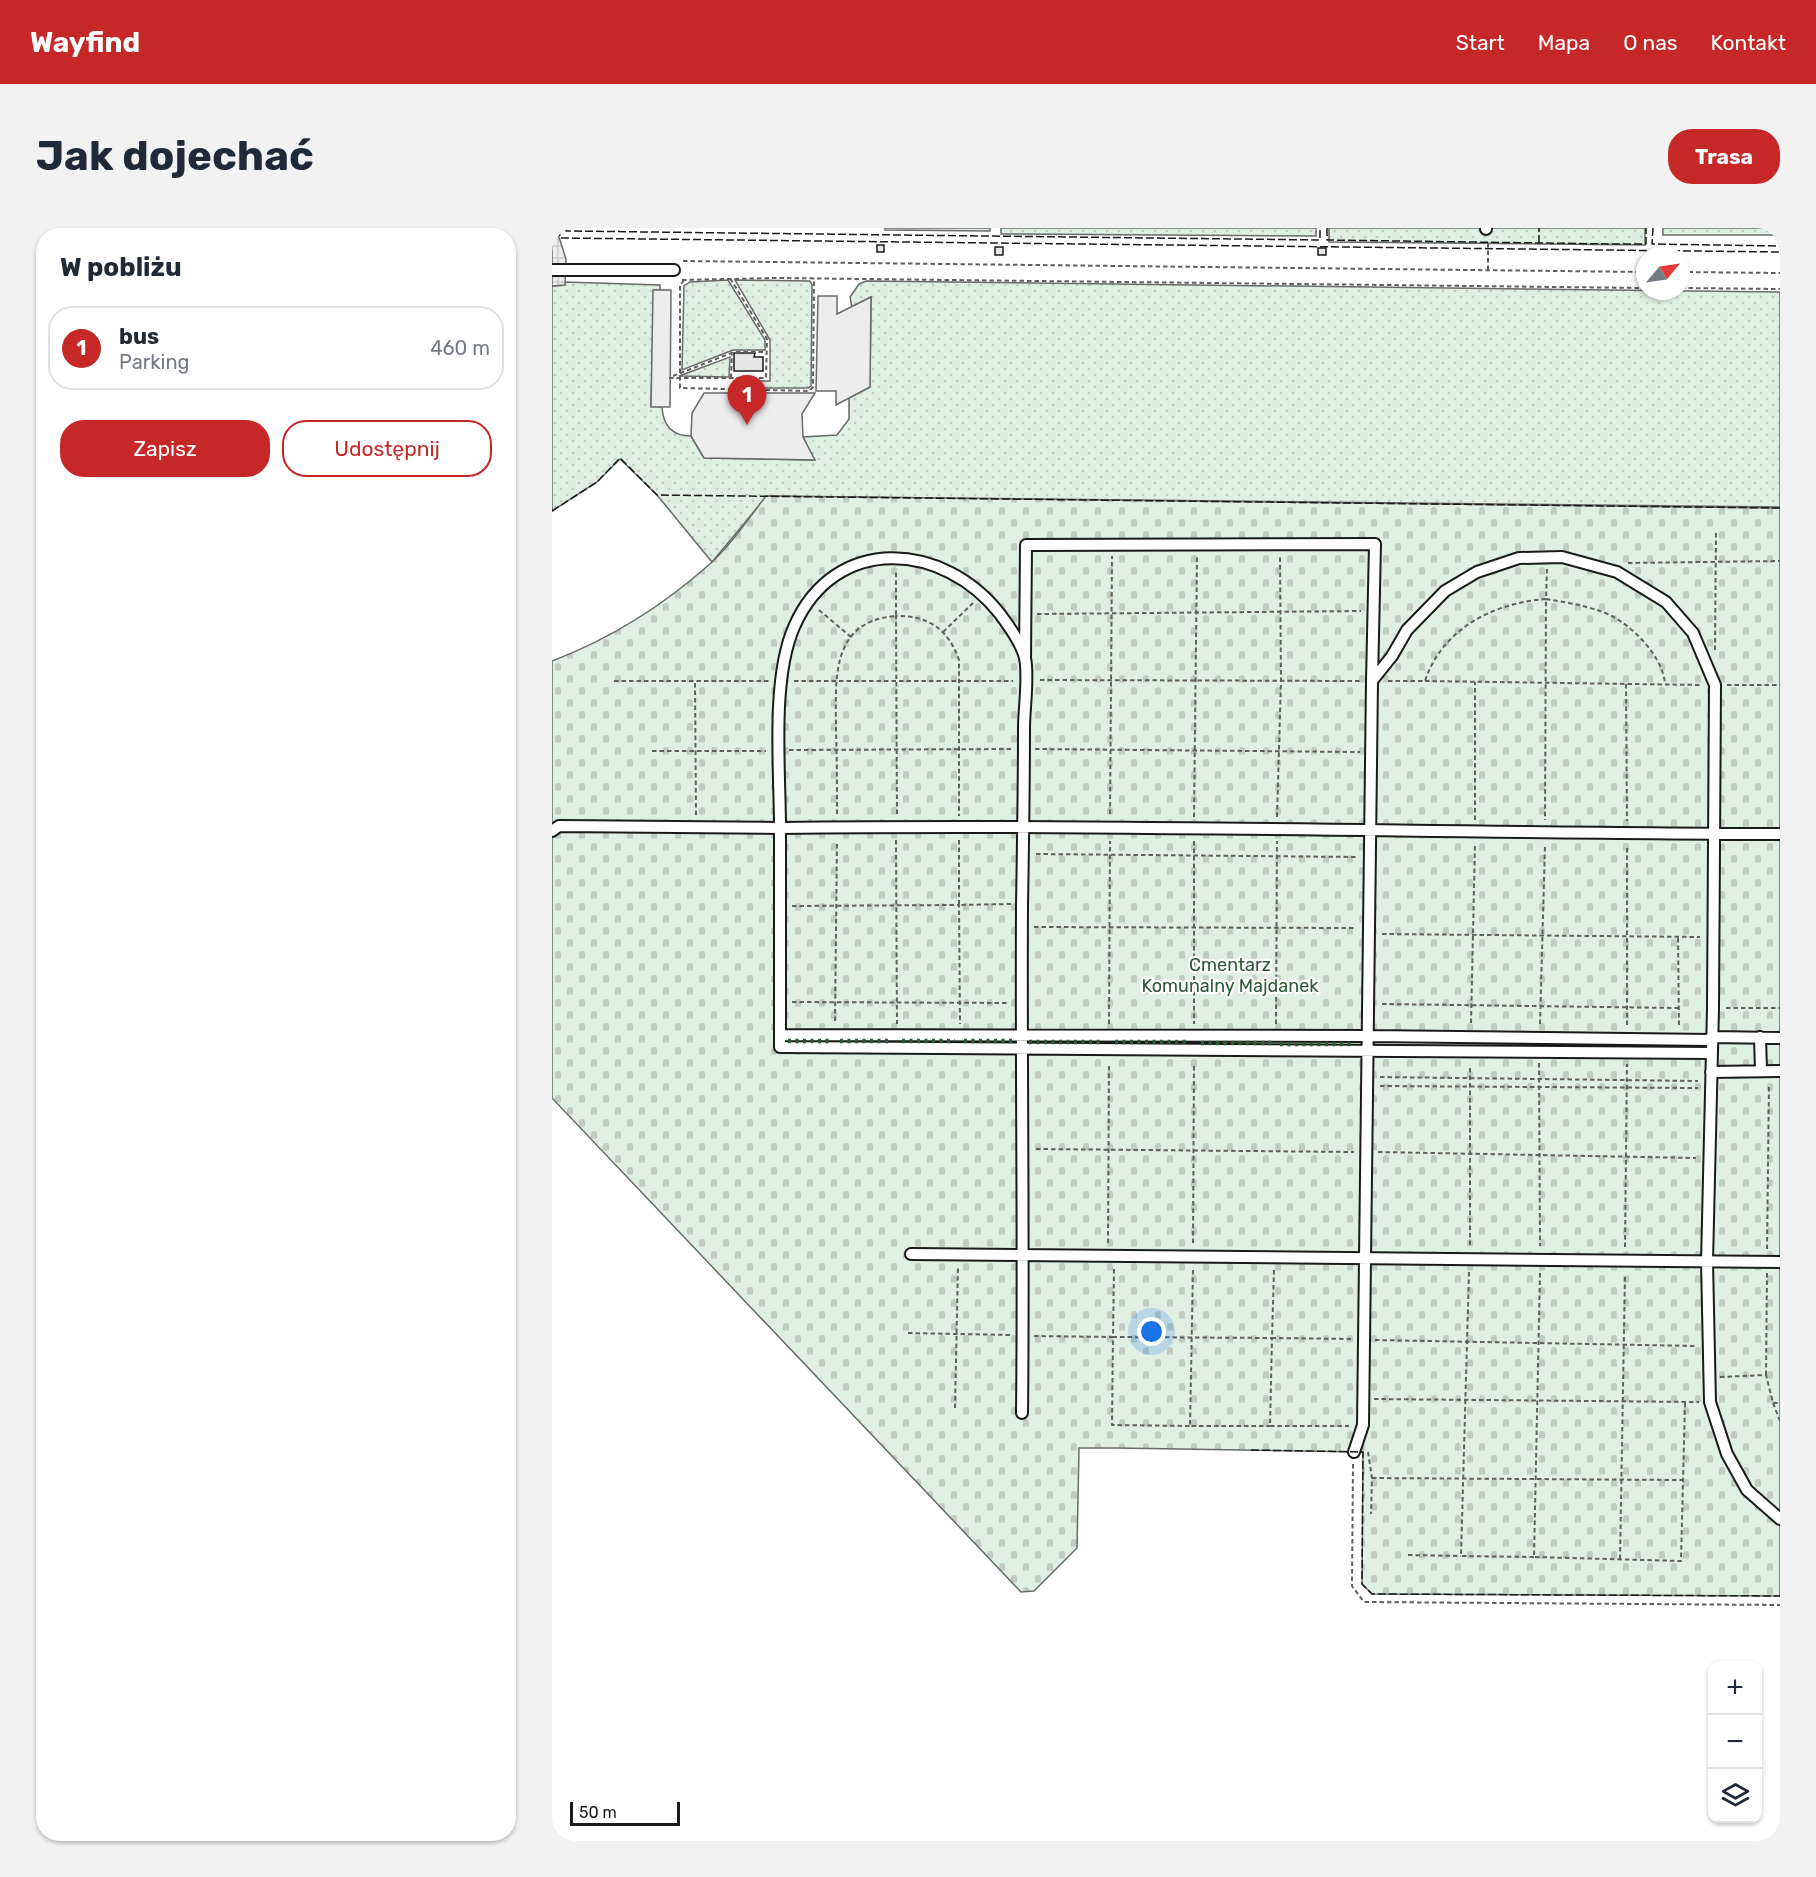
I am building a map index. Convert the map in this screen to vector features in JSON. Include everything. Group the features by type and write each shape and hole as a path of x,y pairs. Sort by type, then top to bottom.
{"street":[{"path":"552,270 678,270"},
{"path":"1022,1413 1022,904 1026,545 1375,544 1364,1425 1354,1452"},
{"path":"1372,681 1392,656 1407,630 1445,591 1496,564 1519,558 1548,556 1583,561 1617,572 1649,589 1674,608 1688,624 1715,685 1711,1158 1707,1262 1710,1402 1727,1454 1747,1490 1780,1519"},
{"path":"1025,658 1007,623 984,593 956,574 932,563 896,557 865,563 846,571 824,585 809,601 794,626 785,652 781,681 780,1047 1711,1053"},
{"path":"552,831 559,826 1194,828 1780,834"},
{"path":"780,1035 1369,1036 1626,1040 1780,1038"},
{"path":"1710,1080 1770,1071 1760,1037"},
{"path":"911,1254 1274,1255 1780,1262"}],"path":[{"path":"1486,229 1488,270"},
{"path":"678,270 1636,272"},
{"path":"678,270 684,280"},
{"path":"1690,272 1780,273"},
{"path":"678,376 766,378 767,339 730,278"},
{"path":"814,278 813,387 809,391 683,390 678,385 680,285 684,280 814,278 1636,288"},
{"path":"1690,288 1780,289"},
{"path":"678,376 732,353 767,352"},
{"path":"731,378 732,353"},
{"path":"1715,652 1716,532"},
{"path":"1109,1036 1112,544"},
{"path":"1194,1036 1197,544"},
{"path":"1276,1037 1278,751 1281,680 1280,544"},
{"path":"1539,1038 1544,936 1548,556"},
{"path":"896,557 897,1035"},
{"path":"1617,572 1624,563 1780,561"},
{"path":"943,632 984,593"},
{"path":"1425,681 1438,651 1463,628 1502,606 1546,599 1603,611 1620,621 1659,661 1664,672 1665,684"},
{"path":"809,601 851,637"},
{"path":"1027,614 1373,611"},
{"path":"835,1034 838,905 836,681 839,658 851,637 869,623 896,616 920,617 943,632 955,649 961,682 958,749 960,1035"},
{"path":"614,681 1281,680 1780,685"},
{"path":"695,682 696,827"},
{"path":"1471,1037 1475,682"},
{"path":"1626,684 1628,937 1626,1040"},
{"path":"652,751 1110,749 1372,752"},
{"path":"1024,854 1371,857"},
{"path":"780,906 1022,904"},
{"path":"1023,927 1277,927 1472,935 1712,937"},
{"path":"1678,937 1679,1040"},
{"path":"780,1002 1022,1003"},
{"path":"1369,1003 1679,1008"},
{"path":"1713,1008 1780,1008"},
{"path":"1108,1048 1113,1336 1112,1425 1364,1425 1372,1478 1371,1514"},
{"path":"1191,1426 1194,1049"},
{"path":"1461,1556 1470,1259 1470,1050"},
{"path":"1534,1557 1540,1344 1539,1051"},
{"path":"1620,1559 1626,1053"},
{"path":"1770,1071 1766,1375 1780,1421"},
{"path":"1368,1081 1471,1078 1710,1080"},
{"path":"1368,1081 1471,1086 1627,1088 1710,1080"},
{"path":"1023,1149 1711,1158"},
{"path":"956,1408 958,1254"},
{"path":"1270,1426 1274,1255"},
{"path":"1113,1336 1708,1346"},
{"path":"1709,1377 1766,1375"},
{"path":"1364,1399 1710,1402"},
{"path":"1408,1555 1681,1561 1686,1403"},
{"path":"1773,1403 1780,1403"},
{"path":"1354,1452 1352,1586 1364,1602 1780,1605"},
{"path":"1372,1478 1683,1480"}],"green space":[{"path":"885,228 990,228 990,231 885,230"},
{"path":"1001,228 1316,228 1316,236 1001,234"},
{"path":"1329,228 1645,228 1645,245 1329,242"},
{"path":"1663,228 1780,228 1780,235 1663,235"},
{"path":"728,280 765,340 765,350 733,350 682,370 684,286 690,282"},
{"path":"735,280 810,281 812,285 811,386 808,388 734,388 734,381 770,381 770,340"},
{"path":"866,281 1636,290 1636,300 1690,300 1690,291 1780,292 1780,507 767,496 712,562 657,495 620,459 597,482 552,511 552,286 565,285 565,282 660,285 660,290 654,290 651,406 662,407 664,419 670,428 679,434 691,436 704,458 814,460 803,437 837,435 849,419 849,398 870,387 871,297 852,307 850,297 859,284"},
{"path":"730,357 729,377 679,376"},
{"name":"Cmentarz Komunalny Majdanek","path":"766,496 1780,508 1780,1596 1372,1594 1362,1584 1363,1452 1117,1448 1079,1448 1077,1548 1034,1591 1021,1592 552,1098 552,661 636,620 674,593 719,556"}],"shaded area":[{"path":"552,228 556,228 566,259 565,285 552,286"},
{"path":"653,290 671,290 670,407 651,407"},
{"path":"818,296 837,296 837,314 871,297 870,387 836,405 836,391 816,391"},
{"path":"704,393 815,393 802,414 803,437 815,460 704,458 691,436 692,413"}],"building":[{"path":"877,245 884,245 884,252 877,252"},
{"path":"995,247 1003,247 1003,255 995,255"},
{"path":"1318,248 1326,248 1326,255 1318,255"},
{"path":"734,353 755,353 754,357 763,357 763,371 734,371"}],"hedge":[{"path":"788,1041 830,1041"},
{"path":"840,1041 891,1041"},
{"path":"902,1041 955,1041"},
{"path":"964,1041 1013,1041"},
{"path":"1029,1042 1104,1042"},
{"path":"1115,1042 1190,1042"},
{"path":"1201,1043 1271,1043"},
{"path":"1280,1044 1354,1044"}],"fence":[{"path":"559,228 560,238 1780,252"},
{"path":"566,228 566,231 1320,240 1320,228"},
{"path":"1327,228 1327,240 1613,244 1646,244 1646,228"},
{"path":"1539,228 1539,243"},
{"path":"1653,228 1652,244 1780,246"},
{"path":"552,511 597,482 620,458 657,495 1780,508"},
{"path":"1251,1450 1363,1452 1362,1584 1372,1594 1780,1596"}],"place":[{"name":"bus","path":"747,425"}]}
